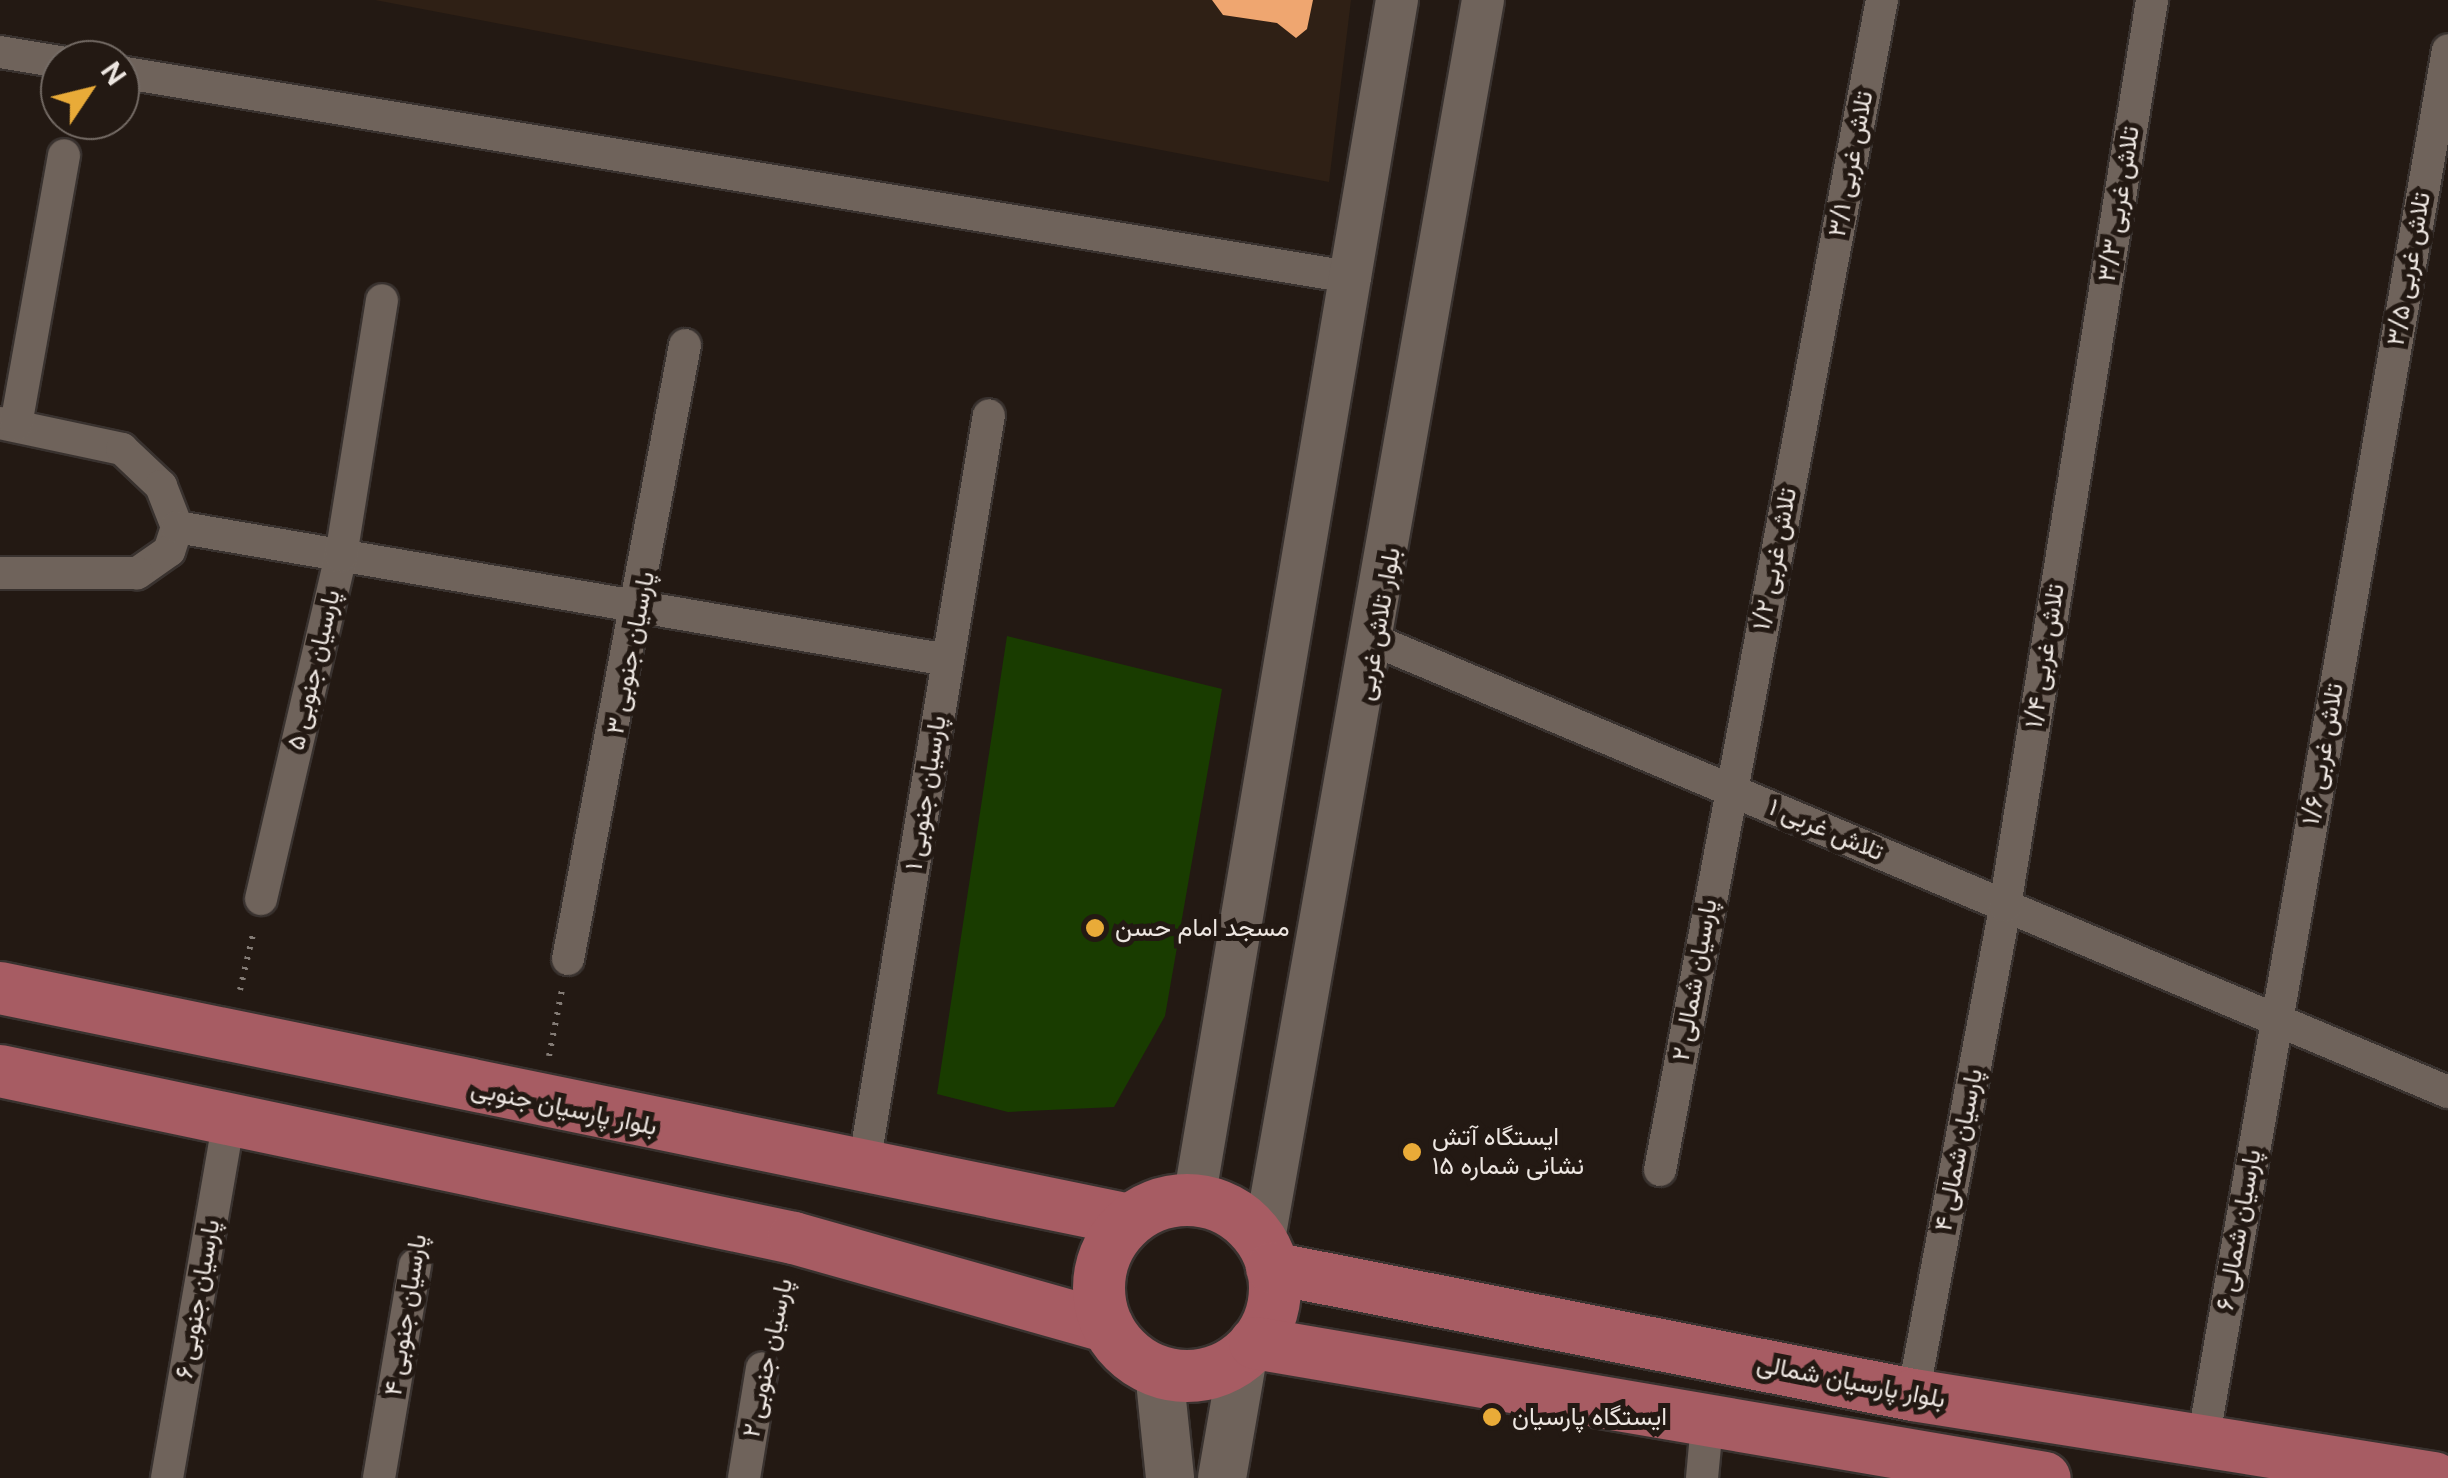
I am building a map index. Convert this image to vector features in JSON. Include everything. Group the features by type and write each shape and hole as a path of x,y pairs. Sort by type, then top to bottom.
{"main road":[{"name":"بلوار پارسیان جنوبی","path":"0,988 862,1171 1129,1220"},
{"path":"0,1071 794,1238 1108,1327 1159,1371 1194,1376 1249,1350 2045,1478"},
{"path":"1108,1327 1100,1270 1129,1220 1194,1200 1241,1219 1268,1257 1274,1300 1249,1350 1222,1477 1192,1464 1170,1476 1159,1371"},
{"name":"بلوار پارسیان شمالی","path":"1268,1257 1913,1395 2434,1478"}],"street":[{"path":"1194,1200 1355,278 1397,0"},
{"name":"بلوار تلاش غربی","path":"1268,1257 1483,0"},
{"name":"۳/۱ تلاش غربی","path":"1820,329 1882,0"},
{"name":"۳/۳ تلاش غربی","path":"2086,407 2152,0"},
{"name":"۳/۵ تلاش غربی","path":"2370,488 2448,50"},
{"path":"0,52 40,59"},
{"path":"140,75 1355,278"},
{"path":"0,573 137,573 168,551 177,528 162,486 122,448 8,424 64,155"},
{"name":"۵ پارسیان جنوبی","path":"261,899 341,556 382,300"},
{"name":"۱/۲ تلاش غربی","path":"1730,790 1820,329"},
{"name":"۳ پارسیان جنوبی","path":"568,959 641,608 686,345"},
{"name":"۱/۴ تلاش غربی","path":"2005,906 2086,407"},
{"name":"۱ پارسیان جنوبی","path":"862,1171 988,415"},
{"name":"۱/۶ تلاش غربی","path":"2275,1019 2370,488"},
{"path":"177,528 948,660"},
{"name":"۱ تلاش غربی","path":"1376,641 2448,1092"},
{"name":"۲ پارسیان شمالی","path":"1660,1170 1730,790"},
{"name":"۴ پارسیان شمالی","path":"1913,1395 2005,906"},
{"name":"۶ پارسیان شمالی","path":"2203,1441 2275,1019"},
{"name":"۶ پارسیان جنوبی","path":"167,1478 229,1120"},
{"name":"۴ پارسیان جنوبی","path":"380,1472 415,1265"},
{"name":"۲ پارسیان جنوبی","path":"744,1478 762,1368"},
{"path":"1702,1478 1707,1424"}],"path":[{"path":"229,1037 261,899"},
{"path":"540,1102 568,959"},
{"name":"۲ پارسیان جنوبی","path":"762,1368 794,1238"}],"shaded area":[{"path":"375,0 1351,0 1329,182"}],"green space":[{"path":"1007,636 1222,689 1165,1016 1114,1107 1008,1112 937,1094"}],"building":[{"path":"1212,0 1313,0 1307,29 1296,38 1277,23 1223,15"}],"place":[{"name":"مسجد امام حسن","path":"1095,928"},
{"name":"ایستگاه آتش نشانی شماره ۱۵","path":"1412,1152"},
{"name":"ایستگاه پارسیان","path":"1492,1417"}]}
